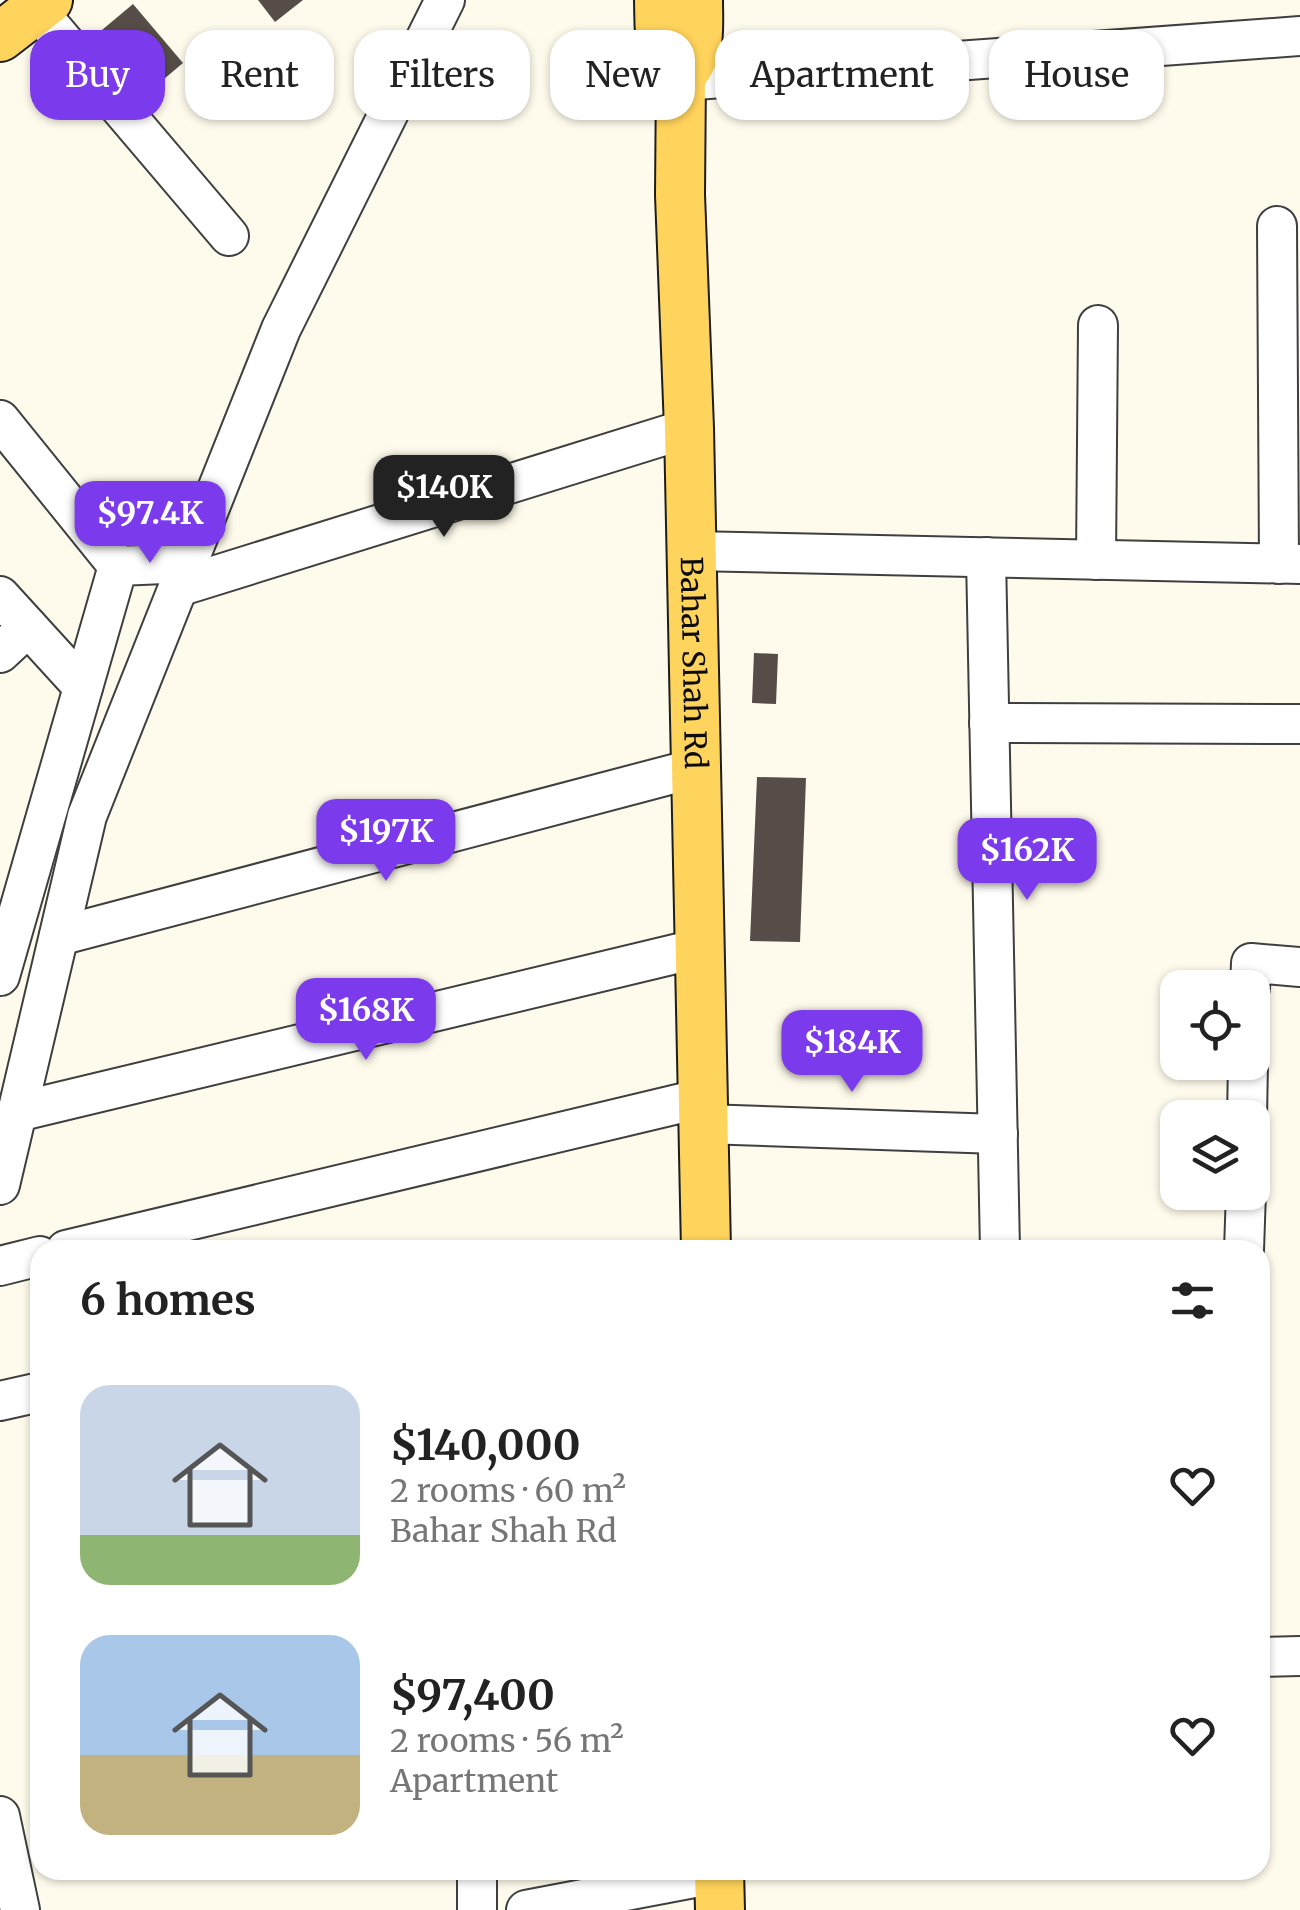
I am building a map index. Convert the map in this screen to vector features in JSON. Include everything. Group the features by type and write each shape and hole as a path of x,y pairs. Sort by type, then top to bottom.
{"main road":[{"path":"659,0 660,30"},
{"path":"695,54 698,0"},
{"name":"Bahar Shah Rd","path":"681,120 703,1111 696,1240"}],"street":[{"path":"0,1185 87,816 281,329 445,0"},
{"path":"28,15 229,236"},
{"path":"695,77 1300,36"},
{"path":"692,551 1289,564 1277,226"},
{"path":"1096,560 1098,325"},
{"path":"0,420 118,566 183,575 689,428"},
{"path":"986,557 1000,1240"},
{"path":"0,976 10,886 83,687 118,566"},
{"path":"0,596 83,687"},
{"path":"0,653 28,627"},
{"path":"990,722 1300,724"},
{"path":"59,936 696,768"},
{"path":"17,1112 700,948"},
{"path":"1251,970 1251,963 1300,967"},
{"path":"112,1240 703,1111 998,1134"},
{"path":"1244,1240 1245,1210"},
{"path":"0,1266 30,1258"},
{"path":"0,1400 30,1394"},
{"path":"1270,1656 1300,1656"},
{"path":"0,1816 20,1910"},
{"path":"477,1880 478,1910"},
{"path":"526,1910 720,1885"}],"building":[{"path":"258,0 303,0 275,22"},
{"path":"133,4 155,30 102,30"},
{"path":"165,42 183,63 165,78"},
{"path":"754,653 778,654 776,704 752,703"},
{"path":"757,777 806,778 800,942 750,941"}]}
